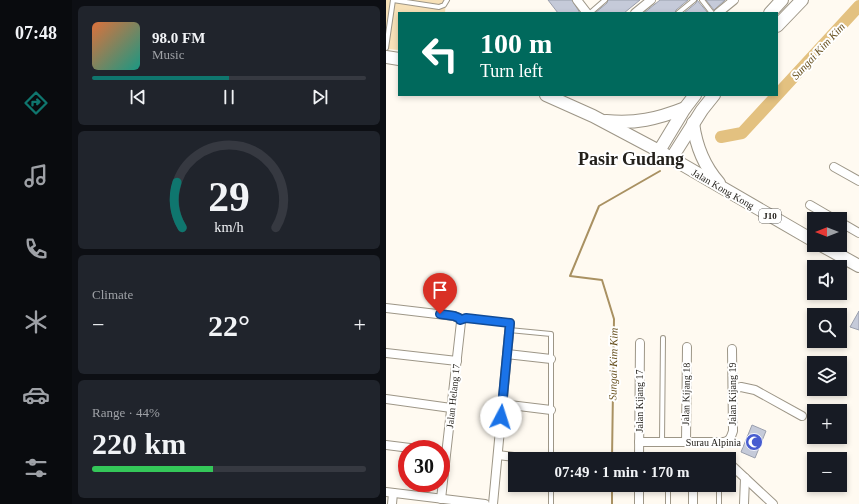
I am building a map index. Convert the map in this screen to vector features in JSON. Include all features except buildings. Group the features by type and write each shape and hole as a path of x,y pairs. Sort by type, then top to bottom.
{"main road":[{"path":"771,12 782,0"},
{"path":"778,25 802,0"},
{"path":"386,57 398,59"},
{"name":"Jalan Kong Kong","path":"548,96 601,120 658,151 807,237"},
{"path":"658,151 694,96"},
{"path":"671,159 693,123 713,96"},
{"path":"601,120 620,122 644,121 685,108"},
{"path":"693,123 695,136 710,174 725,191"},
{"path":"834,252 859,266"}],"street":[{"path":"577,0 588,12"},
{"path":"636,12 651,0"},
{"path":"719,12 734,0"},
{"path":"834,167 859,181"},
{"path":"810,205 822,212"},
{"path":"847,226 859,233"},
{"path":"386,308 454,316 459,319"},
{"name":"Jalan Helang 17","path":"446,440 461,322 459,319"},
{"path":"493,504 510,326"},
{"name":"Jalan Kijang 17","path":"639,452 640,343"},
{"name":"Jalan Kijang 18","path":"686,442 687,347"},
{"name":"Jalan Kijang 19","path":"686,442 724,442 731,438 733,431 732,349"},
{"path":"386,353 456,361"},
{"path":"507,354 551,359"},
{"path":"732,389 741,387 755,390 802,416"},
{"path":"386,400 451,408"},
{"path":"502,404 551,410"},
{"path":"639,442 686,442"},
{"path":"386,445 398,446"},
{"path":"498,455 508,456"},
{"path":"736,470 773,504"},
{"path":"744,504 745,478"},
{"name":"Jalan Helang 17","path":"441,492 441,499"},
{"path":"639,492 639,504"},
{"path":"693,492 693,504"},
{"path":"392,504 389,493 419,500 441,499 485,504"}],"lane":[{"path":"386,48 393,0 439,7 444,5 447,0"},
{"path":"590,12 605,0"},
{"path":"679,12 694,0"},
{"path":"702,0 711,12"},
{"path":"459,319 466,318 551,334 551,452"},
{"path":"662,442 663,338"},
{"path":"551,492 551,504"},
{"path":"668,492 668,504"},
{"path":"719,492 719,504"}],"shaded area":[{"path":"386,0 446,0 445,12 398,12 398,50 386,49"}],"waterway":[{"name":"Sungai Kim Kim","path":"778,94 859,6"},
{"name":"Sungai Kim Kim","path":"721,137 742,133 776,96"},
{"name":"Sungai Kim Kim","path":"612,452 614,319 602,280 570,276 599,206 660,171"},
{"name":"Sungai Kim Kim","path":"612,492 612,504"}],"place":[{"name":"Surau Alpinia","path":"754,442"}],"district":[{"name":"Pasir Gudang","path":"631,159"}],"route":[{"path":"440,314 454,316 460,320 466,318 510,323 501,417"}]}
